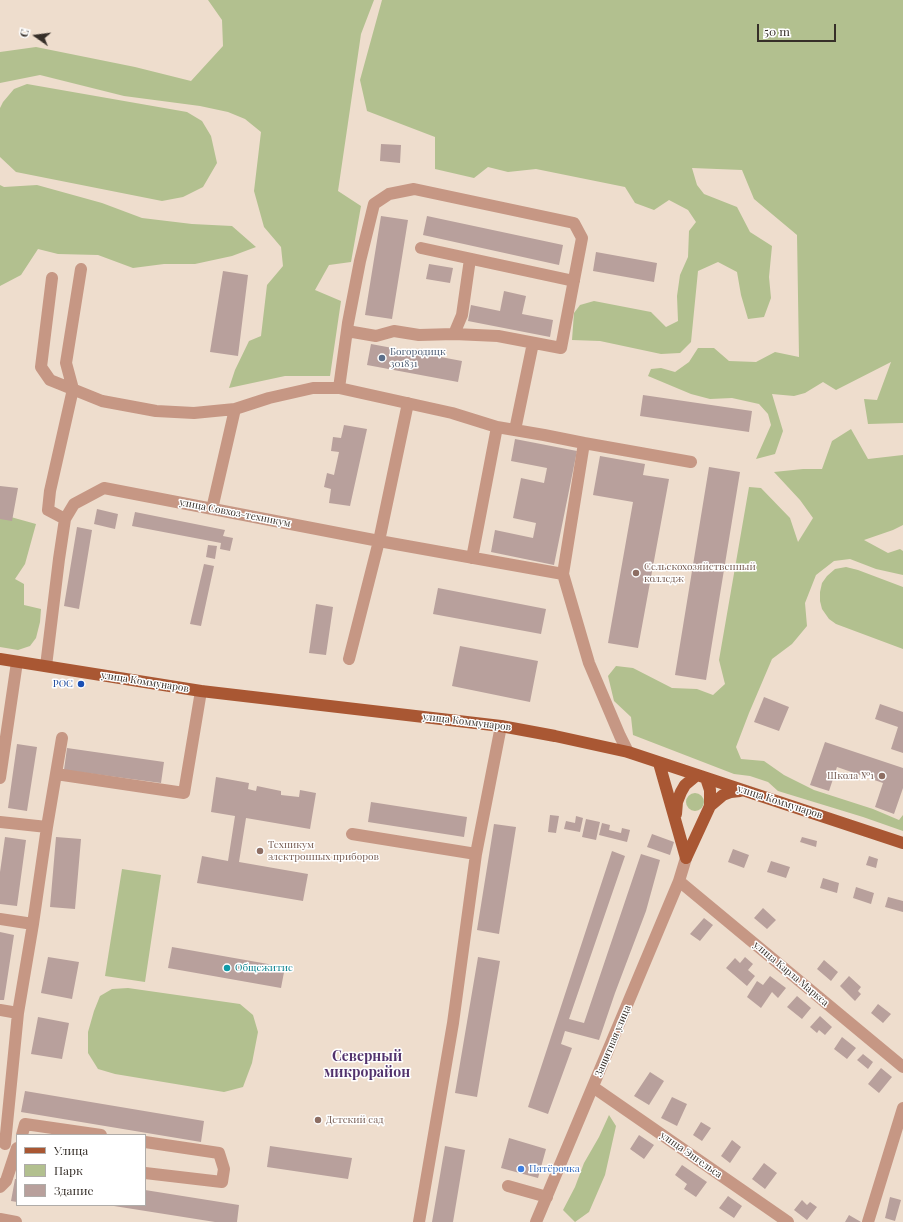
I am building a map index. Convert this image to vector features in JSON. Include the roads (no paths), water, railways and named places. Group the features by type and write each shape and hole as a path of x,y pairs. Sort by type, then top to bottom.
{"main road":[{"name":"улица Коммунаров","path":"0,659 201,691 501,726 555,736 628,752 903,843"},
{"path":"659,763 686,858"},
{"path":"676,822 677,802 685,785 702,777 710,790 710,806"},
{"path":"686,858 710,806 723,794 746,791"}],"street":[{"path":"340,388 347,331 360,261 374,204 389,194 414,189 574,223 582,238 561,348 498,336 454,334 420,335 394,331 376,336 347,331"},
{"path":"420,248 574,281"},
{"path":"454,334 462,315 470,259"},
{"path":"65,519 48,510 50,491 73,389 66,362 81,269"},
{"path":"52,278 41,367 50,380 102,401 156,411 194,413 235,409 269,398 313,388 340,388 452,413 497,427 691,462"},
{"path":"515,430 533,343"},
{"path":"349,659 379,542 408,403"},
{"path":"212,509 235,409"},
{"path":"472,558 497,427"},
{"path":"584,443 563,574 589,663 628,752"},
{"name":"улица Совхоз-техникум","path":"46,666 65,519 74,504 104,488 379,542 563,574"},
{"path":"0,778 17,662"},
{"path":"56,774 184,793 201,691"},
{"path":"419,1222 453,1023 476,854 501,726"},
{"path":"5,1144 18,1013 62,738"},
{"path":"0,822 47,827"},
{"path":"352,834 476,854"},
{"name":"Защитная улица","path":"536,1222 679,881 686,858"},
{"name":"улица Карла Маркса","path":"679,881 903,1067"},
{"path":"0,918 33,924"},
{"path":"0,1010 18,1013"},
{"name":"улица Энгельса","path":"593,1087 788,1222"},
{"path":"868,1222 903,1108"},
{"path":"22,1134 26,1124 94,1134"},
{"path":"146,1142 219,1153 224,1169 222,1182 146,1173"},
{"path":"0,1187 6,1181 16,1154"},
{"path":"508,1186 547,1197"},
{"path":"0,1219 16,1222"}],"place":[{"name":"Богородицк 301831","path":"382,358"},
{"name":"Сельскохозяйственный колледж","path":"636,573"},
{"name":"РОС","path":"81,684"},
{"name":"Школа №1","path":"882,776"},
{"name":"Техникум электронных приборов","path":"260,851"},
{"name":"Общежитие","path":"227,968"},
{"name":"Детский сад","path":"318,1120"},
{"name":"Пятёрочка","path":"521,1169"}],"district":[{"name":"Северный микрорайон","path":"367,1066"}]}
